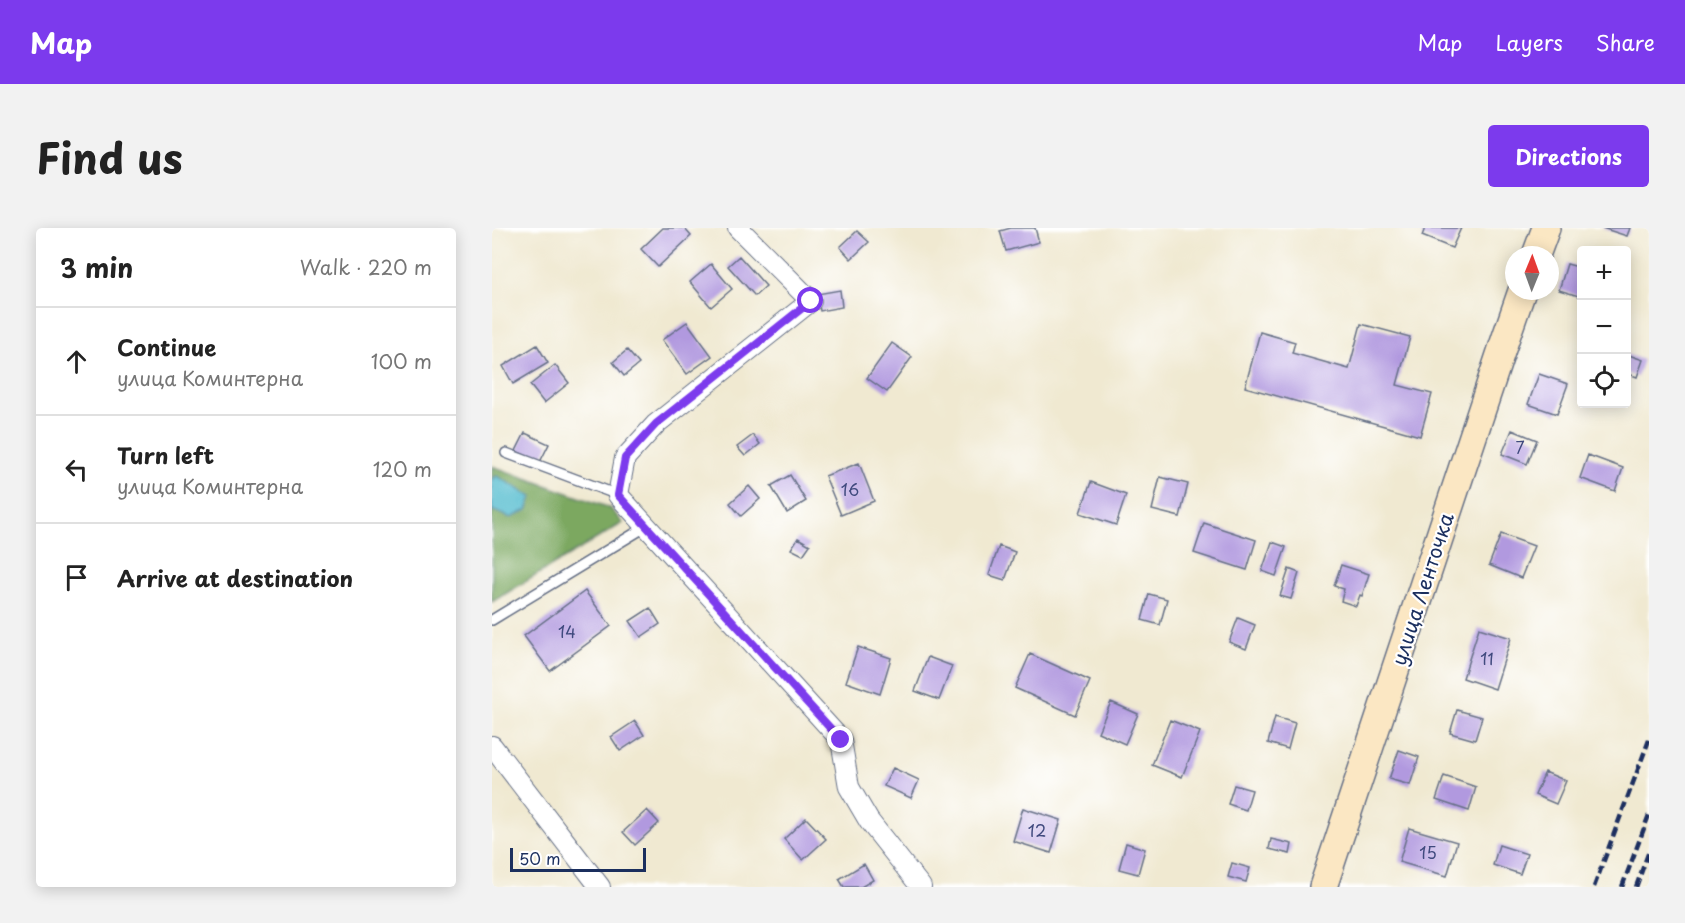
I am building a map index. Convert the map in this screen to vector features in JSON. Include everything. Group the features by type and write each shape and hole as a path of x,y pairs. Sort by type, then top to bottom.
{"main road":[{"path":"1539,246 1546,228"},
{"name":"улица Ленточка","path":"1323,887 1519,300"}],"street":[{"path":"738,228 811,301 656,424 625,458 618,495 841,740 849,787 869,821 921,887"},
{"path":"492,746 600,887"}],"lane":[{"path":"506,453 618,495"},
{"path":"492,620 647,526"}],"green space":[{"path":"492,466 610,508 623,523 492,602"}],"water":[{"path":"497,476 532,497 527,510 511,518 492,510 492,479"}],"building":[{"path":"663,228 684,228 691,236 658,267 641,249"},
{"path":"1011,228 1035,228 1039,242 1006,251 1000,231"},
{"path":"1425,228 1461,228 1452,248 1422,236"},
{"path":"1602,228 1630,228 1627,236"},
{"path":"857,231 869,242 851,259 840,247"},
{"path":"739,256 766,286 755,296 728,266"},
{"path":"711,264 732,289 711,307 690,282"},
{"path":"1567,264 1577,267 1577,295 1559,290"},
{"path":"840,290 842,307 820,311 817,294"},
{"path":"687,322 712,356 687,374 662,340"},
{"path":"1361,324 1410,337 1397,385 1432,394 1420,436 1245,387 1260,332 1295,342 1292,353 1349,369"},
{"path":"892,343 912,357 887,392 867,378"},
{"path":"537,345 548,363 513,384 503,366"},
{"path":"627,350 639,364 624,376 613,362"},
{"path":"1631,356 1643,360 1637,377 1631,375"},
{"path":"555,365 569,383 544,403 530,385"},
{"path":"1539,374 1568,384 1557,414 1528,404"},
{"path":"1512,430 1537,440 1527,464 1502,454"},
{"path":"525,433 549,444 540,462 516,451"},
{"path":"753,435 760,444 745,456 737,447"},
{"path":"1588,455 1623,468 1615,491 1580,478"},
{"path":"859,463 874,501 841,515 825,476"},
{"path":"790,475 806,501 787,513 771,486"},
{"path":"1160,477 1188,484 1180,517 1152,510"},
{"path":"1091,482 1126,495 1116,525 1080,513"},
{"path":"749,486 760,499 741,516 730,503"},
{"path":"1204,523 1256,540 1247,570 1194,553"},
{"path":"1501,534 1534,546 1521,578 1489,565"},
{"path":"798,538 810,545 803,555 791,549"},
{"path":"1272,542 1286,547 1276,576 1262,571"},
{"path":"999,546 1015,552 1005,580 989,575"},
{"path":"1341,565 1369,574 1356,606 1341,601 1344,589 1334,586"},
{"path":"1289,569 1299,573 1291,599 1280,596"},
{"path":"585,591 611,626 550,671 524,636"},
{"path":"1149,594 1167,599 1160,625 1142,620"},
{"path":"650,608 660,624 641,637 630,621"},
{"path":"1238,618 1255,625 1246,649 1229,642"},
{"path":"1479,628 1511,638 1495,689 1463,678"},
{"path":"858,647 891,658 880,694 846,682"},
{"path":"1030,654 1090,681 1075,715 1015,688"},
{"path":"928,657 952,666 939,700 915,691"},
{"path":"1111,702 1138,714 1125,744 1098,732"},
{"path":"1457,710 1482,717 1475,740 1450,733"},
{"path":"1275,717 1295,723 1288,749 1268,743"},
{"path":"1170,720 1200,732 1182,777 1152,765"},
{"path":"635,721 644,735 620,751 611,737"},
{"path":"1399,750 1419,757 1410,785 1389,779"},
{"path":"893,768 919,780 911,798 884,786"},
{"path":"1545,772 1566,781 1556,804 1535,795"},
{"path":"1444,776 1476,787 1469,811 1436,800"},
{"path":"1234,785 1252,790 1246,810 1228,804"},
{"path":"1023,808 1061,820 1051,853 1013,841"},
{"path":"647,810 659,823 635,845 623,832"},
{"path":"806,818 826,839 803,860 784,839"},
{"path":"1409,828 1457,842 1447,876 1399,862"},
{"path":"1271,839 1292,844 1290,854 1269,849"},
{"path":"1126,843 1145,849 1138,874 1119,869"},
{"path":"1499,845 1527,854 1520,874 1493,865"},
{"path":"1232,863 1250,868 1246,882 1228,877"},
{"path":"864,864 873,880 861,887 844,887 839,879"}],"railway":[{"path":"1594,887 1649,740"},
{"path":"1622,887 1649,815"},
{"path":"1636,887 1649,851"}],"route":[{"path":"811,301 656,424 625,458 618,495 841,740"}]}
